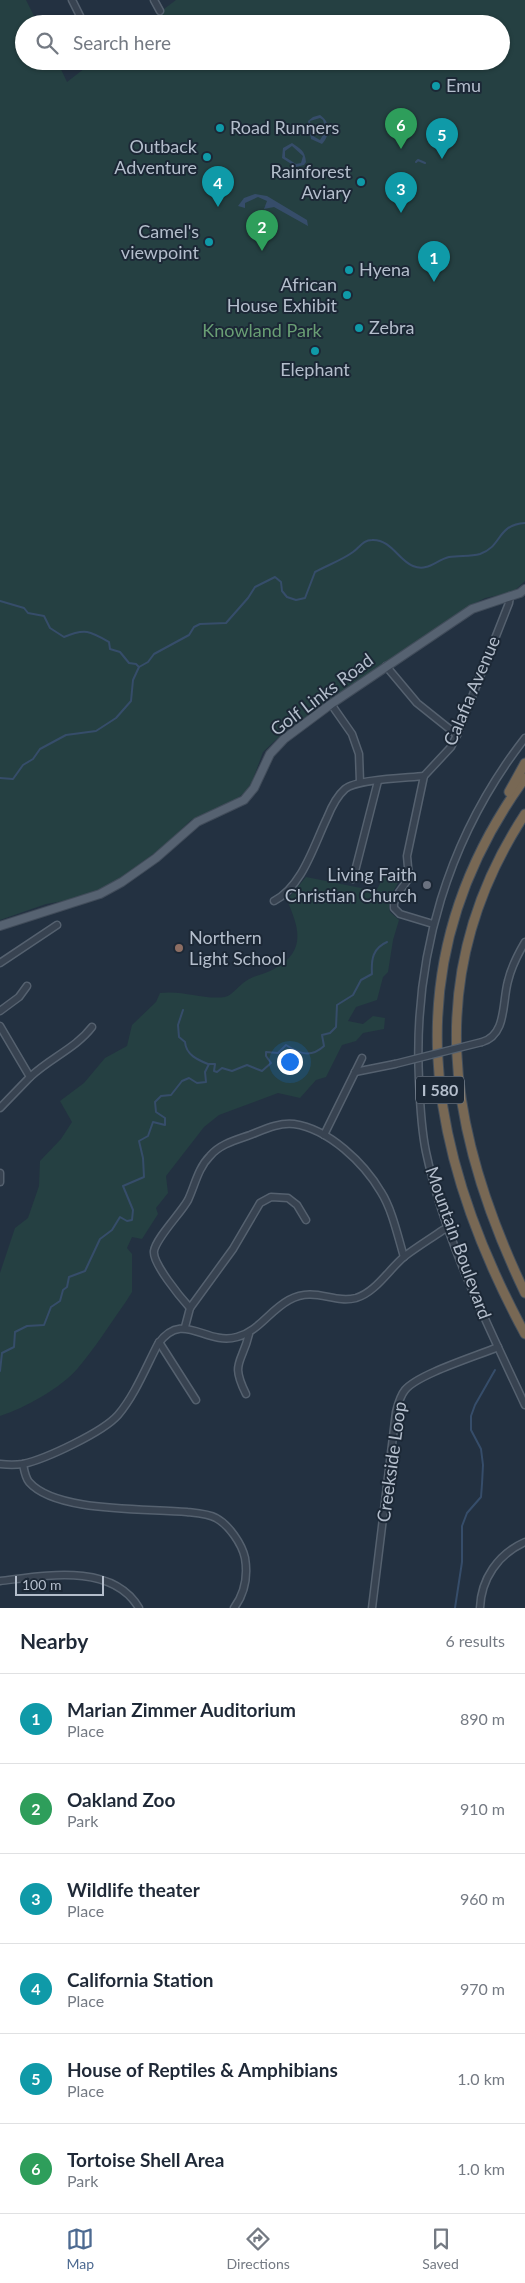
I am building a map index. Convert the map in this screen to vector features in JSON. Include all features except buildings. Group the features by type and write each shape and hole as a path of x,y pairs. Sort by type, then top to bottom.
{"highway":[{"path":"487,838 525,764"},
{"name":"I 580","path":"525,778 487,838 464,889 455,916 443,969 437,1028 439,1086 448,1140 462,1191 494,1271 525,1334"},
{"name":"I 580","path":"525,814 504,846 492,870 474,921 461,974 456,1030 458,1085 474,1162 500,1236 525,1293"}],"main road":[{"name":"Golf Links Road","path":"0,926 100,894 122,882 156,858 197,822 244,800 254,788 270,754 284,739 331,704 472,609 525,589"}],"street":[{"path":"72,0 80,15"},
{"path":"154,0 160,12"},
{"name":"Calafia Avenue","path":"434,924 400,914 395,911 394,906 399,892 409,878 407,856 424,776 450,747 457,735 510,603 510,596"},
{"path":"386,666 418,704 457,735"},
{"path":"331,704 352,734 359,754 360,782"},
{"name":"Mountain Boulevard","path":"525,738 492,784 465,834 444,886 424,964 420,1007 419,1081 426,1151 449,1228 472,1290 525,1405"},
{"path":"274,901 284,896 300,873 334,804 346,789 360,782 424,776"},
{"path":"353,879 378,781"},
{"path":"0,963 57,925"},
{"path":"355,1072 395,1064 492,1038 499,1028 508,980 525,942"},
{"path":"0,1011 19,997 26,986"},
{"path":"0,1026 30,1077"},
{"path":"0,1108 44,1064 83,1038 92,1027"},
{"path":"324,1135 362,1058"},
{"path":"190,1308 173,1288 154,1251 187,1200 200,1171 210,1156 222,1146 274,1126 293,1124 324,1135 354,1157 365,1169 382,1194 404,1256"},
{"path":"0,1173 0,1182"},
{"path":"186,1327 190,1308 233,1249 260,1203 271,1197 288,1198 297,1205 306,1220"},
{"path":"0,1464 23,1464 76,1441 108,1424 125,1405 159,1342 163,1337 177,1329 186,1327 215,1338 232,1338 249,1334 274,1310 290,1299 312,1294 343,1299 355,1298 366,1294 404,1256 449,1228"},
{"path":"246,1394 236,1368 245,1350 249,1334"},
{"path":"159,1342 196,1400"},
{"name":"Creekside Loop","path":"372,1608 396,1412 400,1399 410,1385 420,1378 498,1347"},
{"path":"23,1464 28,1480 45,1493 64,1500 79,1504 156,1509 216,1518 237,1540 244,1555 247,1572 244,1590 234,1608"},
{"path":"480,1608 480,1601 492,1568 505,1555 525,1542"},
{"path":"0,1581 36,1576 82,1576 105,1581 125,1592 139,1608"}],"green space":[{"name":"Knowland Park","path":"0,0 26,0 34,15 15,15 15,70 61,70 67,82 82,70 510,70 510,15 156,15 176,0 525,0 525,581 513,592 485,598 464,609 285,731 263,752 252,782 244,793 230,804 191,820 164,846 118,880 98,891 70,900 46,904 0,920"},
{"path":"404,868 389,906 390,912 399,920 393,940 388,972 383,977 377,1000 356,1007 348,1021 363,1024 373,1016 385,1018 384,1029 363,1033 356,1041 342,1045 326,1077 316,1080 300,1098 278,1093 219,1115 204,1127 166,1176 168,1193 156,1208 158,1214 142,1239 132,1237 127,1248 132,1254 132,1292 125,1303 71,1375 31,1403 0,1416 0,1273 15,1228 28,1218 39,1186 40,1161 61,1139 72,1122 60,1101 84,1083 105,1058 127,1046 132,1025 156,1002 160,993 169,992 217,998 225,997 249,979 271,971 285,962 292,955 296,947 297,938 295,920 287,900 306,877 376,891 386,873"}],"water":[{"path":"320,115 328,125 327,137 322,144 311,139 308,121","holes":["320,118 323,120 326,130 320,140 313,136 310,121"]},
{"path":"292,143 300,148 306,162 304,165 296,167 282,158 283,148","holes":["292,146 303,156 301,163 296,164 285,157 285,151"]},
{"path":"255,194 267,196 307,220 308,226 274,207 264,209 267,201 258,197 245,203 245,208 238,206 244,198"}],"waterway":[{"path":"416,162 418,160 425,163"},
{"path":"0,778 13,779 23,765 33,759 40,749 66,735 96,731 116,718 131,701 133,680 139,667 148,662 154,654 189,635 194,627 200,624 226,623 255,587 275,577 281,582 282,591 287,597 296,600 305,598 315,572 349,555 366,541 372,540 384,543 390,546 403,560 413,566 423,568 444,558 480,554 493,546 509,528 525,523"},
{"path":"0,601 24,608 28,613 44,616 50,628 64,637 77,632 97,635 109,642 110,649 120,652 129,663 136,664 139,667"},
{"path":"0,1371 2,1353 14,1347 15,1332 27,1326 44,1325 51,1307 60,1301 63,1290 67,1287 69,1277 85,1271 100,1239 112,1230 120,1217 127,1221 132,1220 133,1210 123,1186 144,1177 143,1158 139,1141 148,1136 153,1122 165,1125 165,1118 156,1112 155,1102 161,1096 171,1095 182,1081 189,1078 197,1083 206,1082 205,1072 209,1064 215,1064 214,1071 217,1072 222,1068 232,1071 247,1065 262,1071 271,1063 266,1056 266,1052 278,1053 286,1045 296,1051 305,1053 319,1050 324,1046 322,1035 330,1033 336,1027 337,1005 353,995 361,980 372,974 374,955 379,947 387,942"},
{"path":"183,1010 178,1025 179,1037 185,1042 190,1054 208,1064"},
{"path":"455,1608 462,1562 462,1526 467,1513 481,1497 483,1465 481,1449 471,1430 471,1416 475,1405 495,1370"}],"place":[{"name":"Emu","path":"436,86"},
{"name":"Road Runners","path":"220,128"},
{"name":"Tortoise Shell Area","path":"401,149"},
{"name":"Outback Adventure","path":"207,157"},
{"name":"House of Reptiles & Amphibians","path":"442,159"},
{"name":"Rainforest Aviary","path":"361,182"},
{"name":"California Station","path":"218,207"},
{"name":"Wildlife theater","path":"401,213"},
{"name":"Camel's viewpoint","path":"209,242"},
{"name":"Oakland Zoo","path":"262,251"},
{"name":"Hyena","path":"349,270"},
{"name":"Marian Zimmer Auditorium","path":"434,282"},
{"name":"African House Exhibit","path":"347,295"},
{"name":"Zebra","path":"359,328"},
{"name":"Elephant","path":"315,351"},
{"name":"Living Faith Christian Church","path":"427,885"},
{"name":"Northern Light School","path":"179,948"}]}
